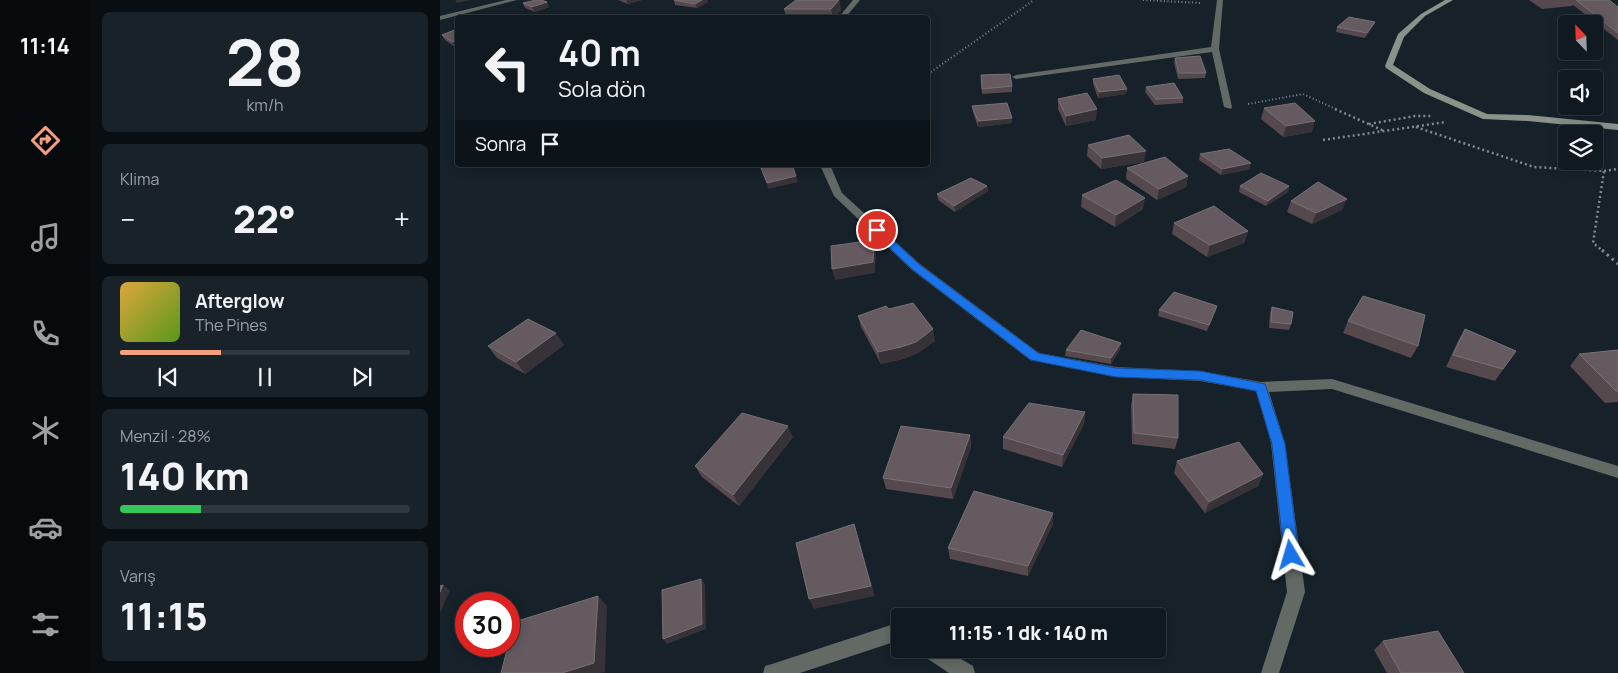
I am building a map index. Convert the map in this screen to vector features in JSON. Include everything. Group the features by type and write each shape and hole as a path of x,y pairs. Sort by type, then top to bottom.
{"street":[{"path":"440,18 514,0"},
{"path":"844,15 857,0"},
{"path":"1450,0 1423,15 1401,36 1389,66 1427,91 1486,117 1528,118 1618,127"},
{"path":"1219,2 1215,49 1228,107"},
{"path":"1016,77 1215,49"},
{"path":"826,167 838,194 916,267 1035,357 1116,372 1200,376 1261,387 1332,384 1618,472"},
{"path":"1261,387 1278,444 1296,592 1270,673"},
{"path":"772,673 891,634"},
{"path":"942,658 966,673"}],"path":[{"path":"930,73 1034,0"},
{"path":"1143,0 1219,2"},
{"path":"1228,107 1303,94 1384,131"},
{"path":"1368,124 1415,116 1434,116"},
{"path":"1323,140 1486,117"},
{"path":"1416,126 1534,167 1604,171 1618,169"},
{"path":"1604,171 1594,243 1618,264"}],"building":[{"path":"536,0 547,2 532,7 523,3"},
{"path":"674,0 702,0 695,4"},
{"path":"796,0 839,0 831,9 784,9"},
{"path":"1576,0 1609,0 1618,7 1618,33 1603,21 1603,15 1595,15"},
{"path":"1349,17 1375,22 1367,33 1337,27"},
{"path":"455,30 455,41 452,42 442,35"},
{"path":"1200,56 1206,73 1179,73 1175,58"},
{"path":"1010,74 1012,86 982,89 981,75"},
{"path":"1119,75 1127,89 1099,92 1093,79"},
{"path":"1174,83 1183,98 1156,99 1146,87"},
{"path":"1087,93 1097,109 1066,116 1058,99"},
{"path":"1007,103 1012,118 978,121 972,106"},
{"path":"1295,103 1315,121 1286,126 1264,108"},
{"path":"1129,135 1146,151 1102,158 1088,145"},
{"path":"1229,149 1251,163 1222,169 1200,154"},
{"path":"1165,157 1188,176 1159,189 1127,168"},
{"path":"793,167 796,176 767,183 761,168"},
{"path":"1261,173 1289,186 1268,201 1240,186"},
{"path":"971,178 987,186 954,206 937,194"},
{"path":"1116,180 1145,198 1116,215 1082,195"},
{"path":"1318,182 1347,199 1316,213 1291,201"},
{"path":"1214,206 1248,231 1210,245 1174,223"},
{"path":"874,240 873,262 832,269 831,246"},
{"path":"1174,292 1217,306 1209,325 1159,310"},
{"path":"1363,296 1425,315 1418,346 1348,321"},
{"path":"913,303 933,329 916,342 878,352 858,316 886,306 889,309"},
{"path":"1272,307 1293,312 1291,324 1271,322"},
{"path":"528,319 556,333 516,362 488,346"},
{"path":"1465,329 1516,351 1503,369 1453,355"},
{"path":"1081,330 1121,343 1111,358 1066,350"},
{"path":"1618,350 1618,391 1616,391 1579,354"},
{"path":"1133,394 1178,395 1178,438 1134,433"},
{"path":"1029,403 1085,412 1063,455 1003,437"},
{"path":"742,413 788,426 733,495 695,466"},
{"path":"901,426 970,435 951,488 883,478"},
{"path":"1239,442 1263,474 1209,502 1177,461"},
{"path":"974,491 1053,513 1028,566 948,548"},
{"path":"854,524 871,586 809,599 796,543"},
{"path":"701,579 702,624 663,639 662,590"},
{"path":"598,596 594,663 562,673 501,673 505,657 520,657 520,620"},
{"path":"1438,631 1464,673 1401,673 1383,641"}],"route":[{"path":"877,230 916,267 1035,357 1116,372 1200,376 1261,387 1278,444 1291,555"}]}
